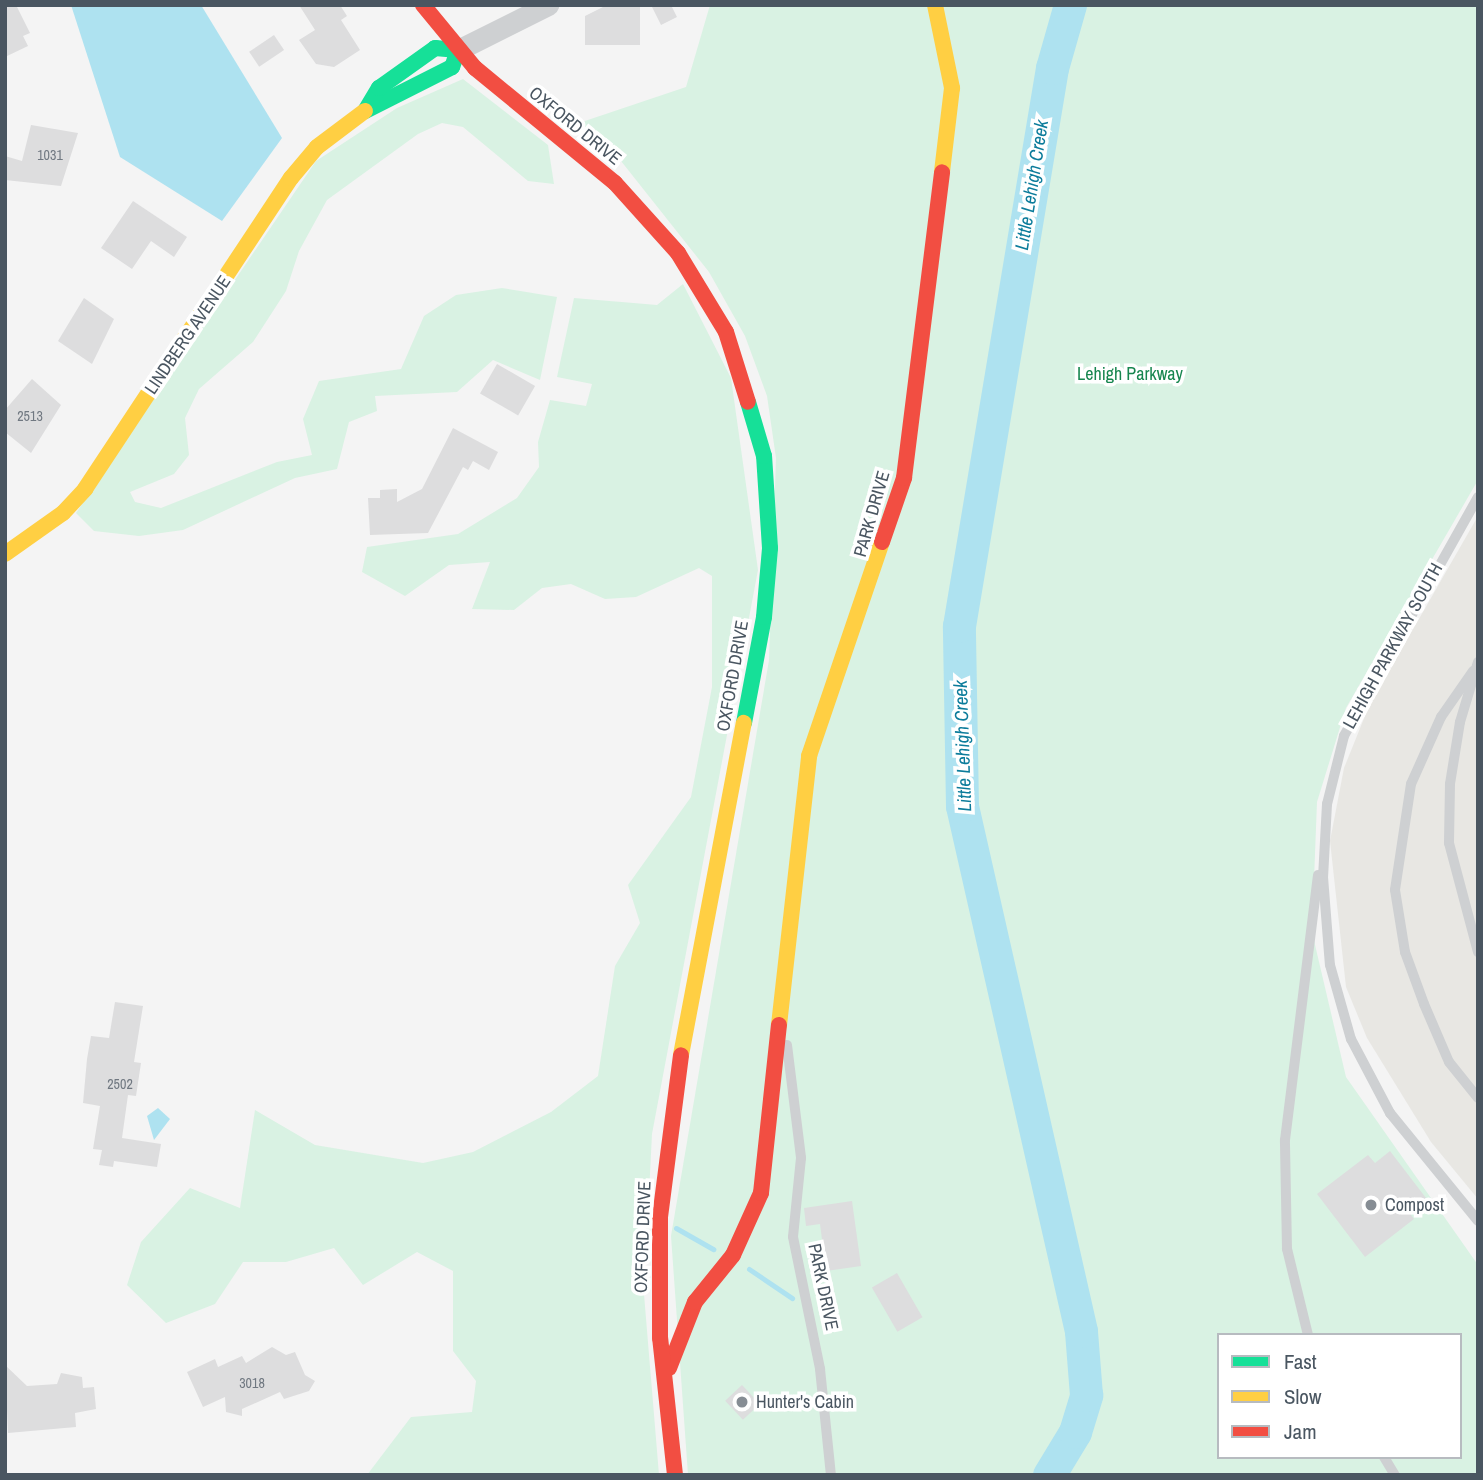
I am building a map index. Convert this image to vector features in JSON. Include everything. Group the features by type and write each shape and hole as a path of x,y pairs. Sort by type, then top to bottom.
{"street":[{"name":"OXFORD DRIVE","path":"422,5 458,50 615,183 678,253 730,342 764,456 770,548 764,617 669,1130 659,1253 665,1403 675,1475"},
{"name":"LINDBERG AVENUE","path":"365,111 379,88 435,48 458,50 548,5"},
{"name":"PARK DRIVE","path":"665,1403 681,1329 695,1302 733,1255 761,1193 781,1025 800,804 809,755 870,584 906,464 952,88 935,5"},
{"name":"LINDBERG AVENUE","path":"5,554 63,513 85,489 291,178 317,147 365,111 452,67 458,50"}],"lane":[{"name":"LEHIGH PARKWAY SOUTH","path":"1478,497 1358,703 1334,769 1325,828 1330,965 1351,1039 1390,1112 1478,1222"},
{"path":"1476,666 1450,784 1449,844 1478,952"},
{"path":"1476,666 1441,717 1410,784 1395,890 1405,952 1424,1004 1449,1062 1478,1098"},
{"path":"1308,1333 1287,1249 1285,1140 1325,828"},
{"name":"PARK DRIVE","path":"781,1025 799,1114 793,1237 818,1356 831,1475"},
{"path":"1385,1459 1395,1475"}],"shaded area":[{"path":"1478,516 1478,1199 1431,1142 1367,1038 1346,987 1330,841 1344,768 1369,706"}],"green space":[{"name":"Lehigh Parkway","path":"710,5 1478,5 1478,480 1346,708 1317,802 1312,932 1346,1077 1478,1265 1478,1475 688,1475 671,1236 769,660 776,458 767,396 745,336 709,272 621,161 570,126 686,87"},
{"path":"463,79 548,145 554,184 528,181 463,127 442,123 418,134 327,200 299,251 286,291 253,342 199,389 185,418 189,455 174,474 130,492 135,502 161,508 277,462 312,455 303,419 319,381 401,369 424,316 456,295 502,288 557,297 540,380 493,360 457,392 375,396 377,411 349,422 337,469 295,478 183,530 139,536 94,531 76,513 316,161 397,108"},
{"path":"683,284 731,378 758,570 652,1134 644,1294 659,1475 367,1475 411,1417 472,1412 476,1381 453,1351 453,1271 417,1252 363,1285 334,1248 286,1262 243,1262 215,1304 166,1323 127,1285 141,1242 190,1188 240,1208 255,1110 315,1145 423,1163 473,1152 551,1112 598,1076 615,966 640,923 628,885 691,797 712,687 712,576 699,568 636,597 605,599 571,584 542,588 514,610 472,609 490,562 449,565 405,596 362,572 367,547 458,534 517,498 539,467 538,442 550,400 586,406 592,384 557,377 574,298 657,305"}],"water":[{"path":"71,5 201,5 282,138 222,221 120,157"},
{"path":"158,1108 170,1119 154,1140 147,1116"}],"building":[{"path":"5,5 16,5 30,33 23,36 28,46 5,57"},
{"path":"299,5 340,5 347,16 341,20 360,50 334,67 316,64 299,40 315,30"},
{"path":"607,5 640,5 640,45 585,45 585,16"},
{"path":"651,5 671,5 677,17 661,25"},
{"path":"274,35 284,50 259,67 249,52"},
{"path":"31,125 78,133 61,186 5,180 5,156 22,161"},
{"path":"133,201 187,237 174,257 151,241 132,269 101,248"},
{"path":"84,298 114,319 92,364 58,341"},
{"path":"497,364 535,386 518,415 480,393"},
{"path":"32,379 61,405 31,453 5,432 5,410"},
{"path":"453,428 498,452 489,470 473,461 468,470 463,467 428,533 370,535 368,498 380,498 380,490 397,489 397,502 422,489"},
{"path":"115,1002 143,1006 134,1062 141,1063 136,1096 128,1095 122,1138 161,1144 157,1167 114,1161 113,1167 99,1165 102,1150 93,1149 100,1106 83,1103 87,1059 91,1036 109,1038"},
{"name":"Compost","path":"1390,1151 1426,1198 1408,1211 1414,1219 1365,1257 1317,1194 1368,1155 1375,1163"},
{"path":"852,1201 861,1266 826,1271 820,1224 806,1226 804,1208"},
{"path":"897,1273 922,1317 897,1332 872,1288"},
{"path":"272,1347 286,1355 295,1352 305,1375 315,1381 309,1391 284,1399 280,1392 242,1409 242,1416 226,1412 225,1397 203,1407 187,1372 215,1359 218,1367 242,1356 246,1363"},
{"path":"5,1365 27,1386 57,1384 61,1373 82,1377 83,1388 94,1387 96,1409 75,1413 76,1427 8,1433"},
{"name":"Hunter's Cabin","path":"742,1385 760,1404 743,1420 725,1401"}],"waterway":[{"name":"Little Lehigh Creek","path":"1049,1475 1075,1432 1086,1395 1081,1331 962,806 959,626 1052,68 1070,5"},
{"path":"676,1228 713,1249"},
{"path":"749,1269 792,1298"}],"traffic: fast":[{"path":"435,48 458,50 452,67 365,111 379,88 435,48"},
{"path":"744,723 764,617 770,548 764,456 748,402"}],"traffic: slow":[{"path":"935,5 952,88 942,172"},
{"path":"5,554 63,513 85,489 291,178 317,147 365,111"},
{"path":"779,1025 809,756 882,542"},
{"path":"681,1055 744,723"}],"traffic: jam":[{"path":"423,5 475,68 615,183 678,253 726,332 748,402"},
{"path":"882,542 904,478 942,172"},
{"path":"669,1368 695,1302 733,1255 761,1193 779,1025"},
{"path":"675,1475 660,1338 660,1217 681,1055"}],"place":[{"name":"Compost","path":"1371,1205"},
{"name":"Hunter's Cabin","path":"742,1402"}]}
